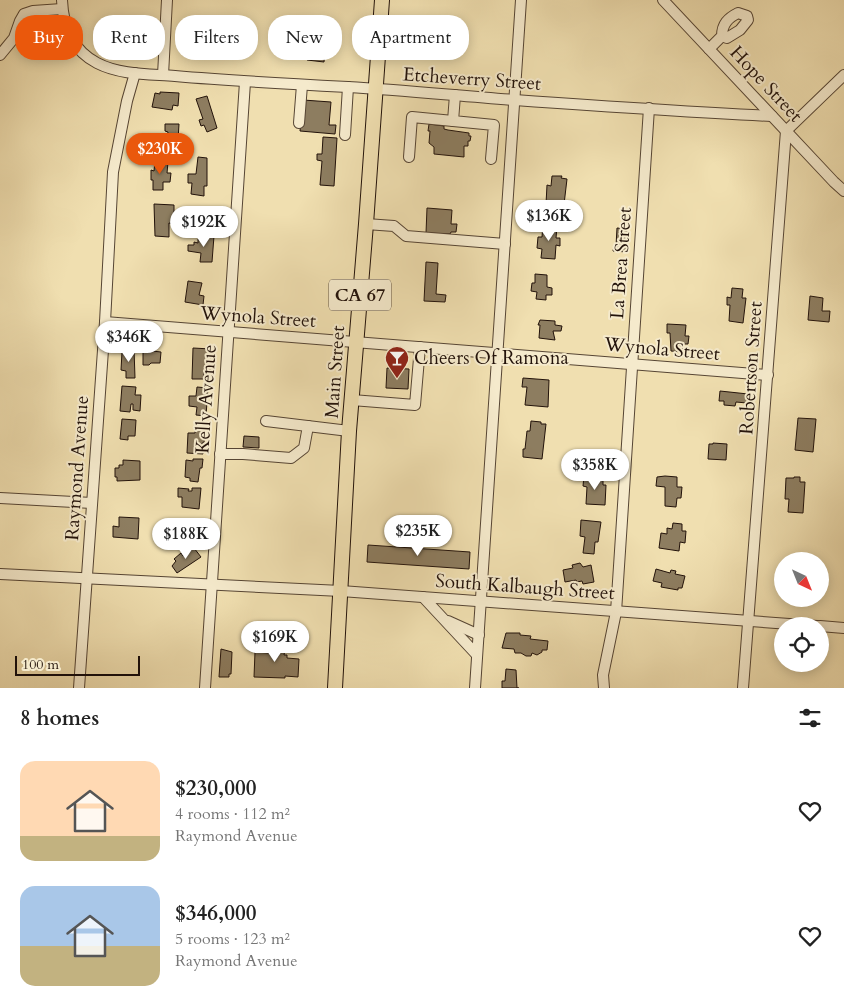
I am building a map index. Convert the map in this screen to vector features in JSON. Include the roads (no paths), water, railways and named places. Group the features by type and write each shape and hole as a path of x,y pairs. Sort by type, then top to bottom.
{"main road":[{"name":"Main Street","path":"335,688 349,431 382,0"}],"street":[{"path":"163,75 167,0"},
{"path":"475,688 522,0"},
{"name":"Hope Street","path":"663,0 844,191"},
{"path":"0,55 14,38 24,14 62,4"},
{"name":"Etcheverry Street","path":"62,4 65,25 72,40 82,53 96,63 112,69 245,82 348,87 515,100 772,116"},
{"path":"709,49 722,36"},
{"name":"Raymond Avenue","path":"79,688 105,322 113,172 135,72"},
{"path":"786,131 844,76"},
{"name":"Kelly Avenue","path":"205,688 245,82"},
{"path":"299,123 302,85"},
{"path":"345,135 348,87"},
{"path":"453,120 455,95"},
{"name":"La Brea Street","path":"604,688 603,675 616,612 649,108"},
{"path":"409,157 412,117 494,125 491,159"},
{"name":"Robertson Street","path":"743,688 786,131"},
{"path":"366,224 394,226 406,236 505,244"},
{"name":"Wynola Street","path":"105,322 768,375"},
{"path":"352,400 415,405 420,347"},
{"path":"266,421 349,431"},
{"path":"220,454 291,458 304,448 308,426"},
{"path":"0,498 92,504"},
{"name":"South Kalbaugh Street","path":"0,574 341,591 774,623"},
{"path":"423,597 477,655"},
{"path":"443,618 479,635"},
{"name":"South Kalbaugh Street","path":"829,627 844,628"}],"place":[{"name":"Cheers Of Ramona","path":"397,379"}]}
